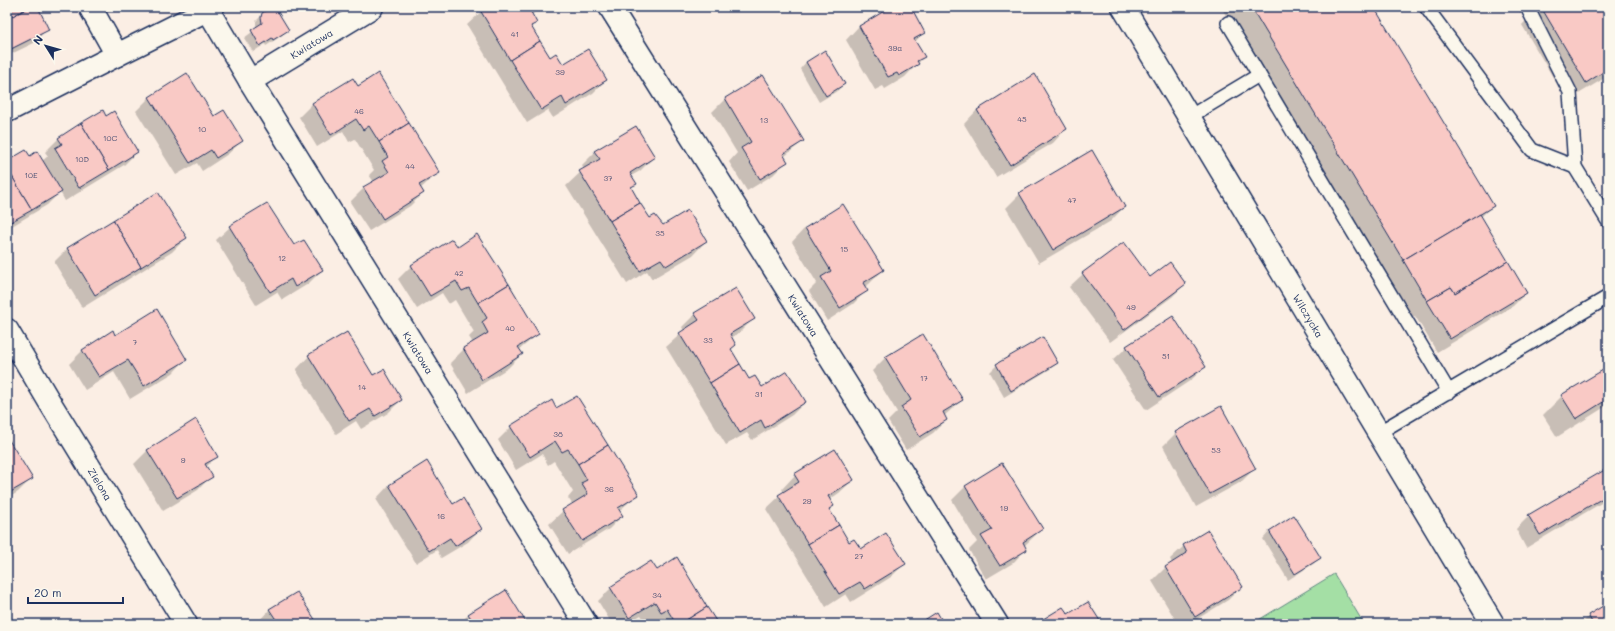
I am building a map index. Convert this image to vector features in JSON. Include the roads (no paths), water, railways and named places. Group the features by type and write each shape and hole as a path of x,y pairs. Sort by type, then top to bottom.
{"street":[{"path":"90,7 117,55"},
{"name":"Kwiatowa","path":"250,81 372,7"},
{"name":"Kwiatowa","path":"610,7 997,624"},
{"name":"Wilczycka","path":"1123,7 1493,624"},
{"name":"Kwiatowa","path":"7,112 211,8 250,81 586,624"},
{"name":"Zielona","path":"10,341 49,401 186,624"}],"lane":[{"path":"1426,7 1532,150 1575,167"},
{"path":"1527,7 1570,92 1575,167 1608,221"},
{"path":"1228,23 1449,392"},
{"path":"1189,117 1259,75"},
{"path":"1378,433 1608,297"}]}
